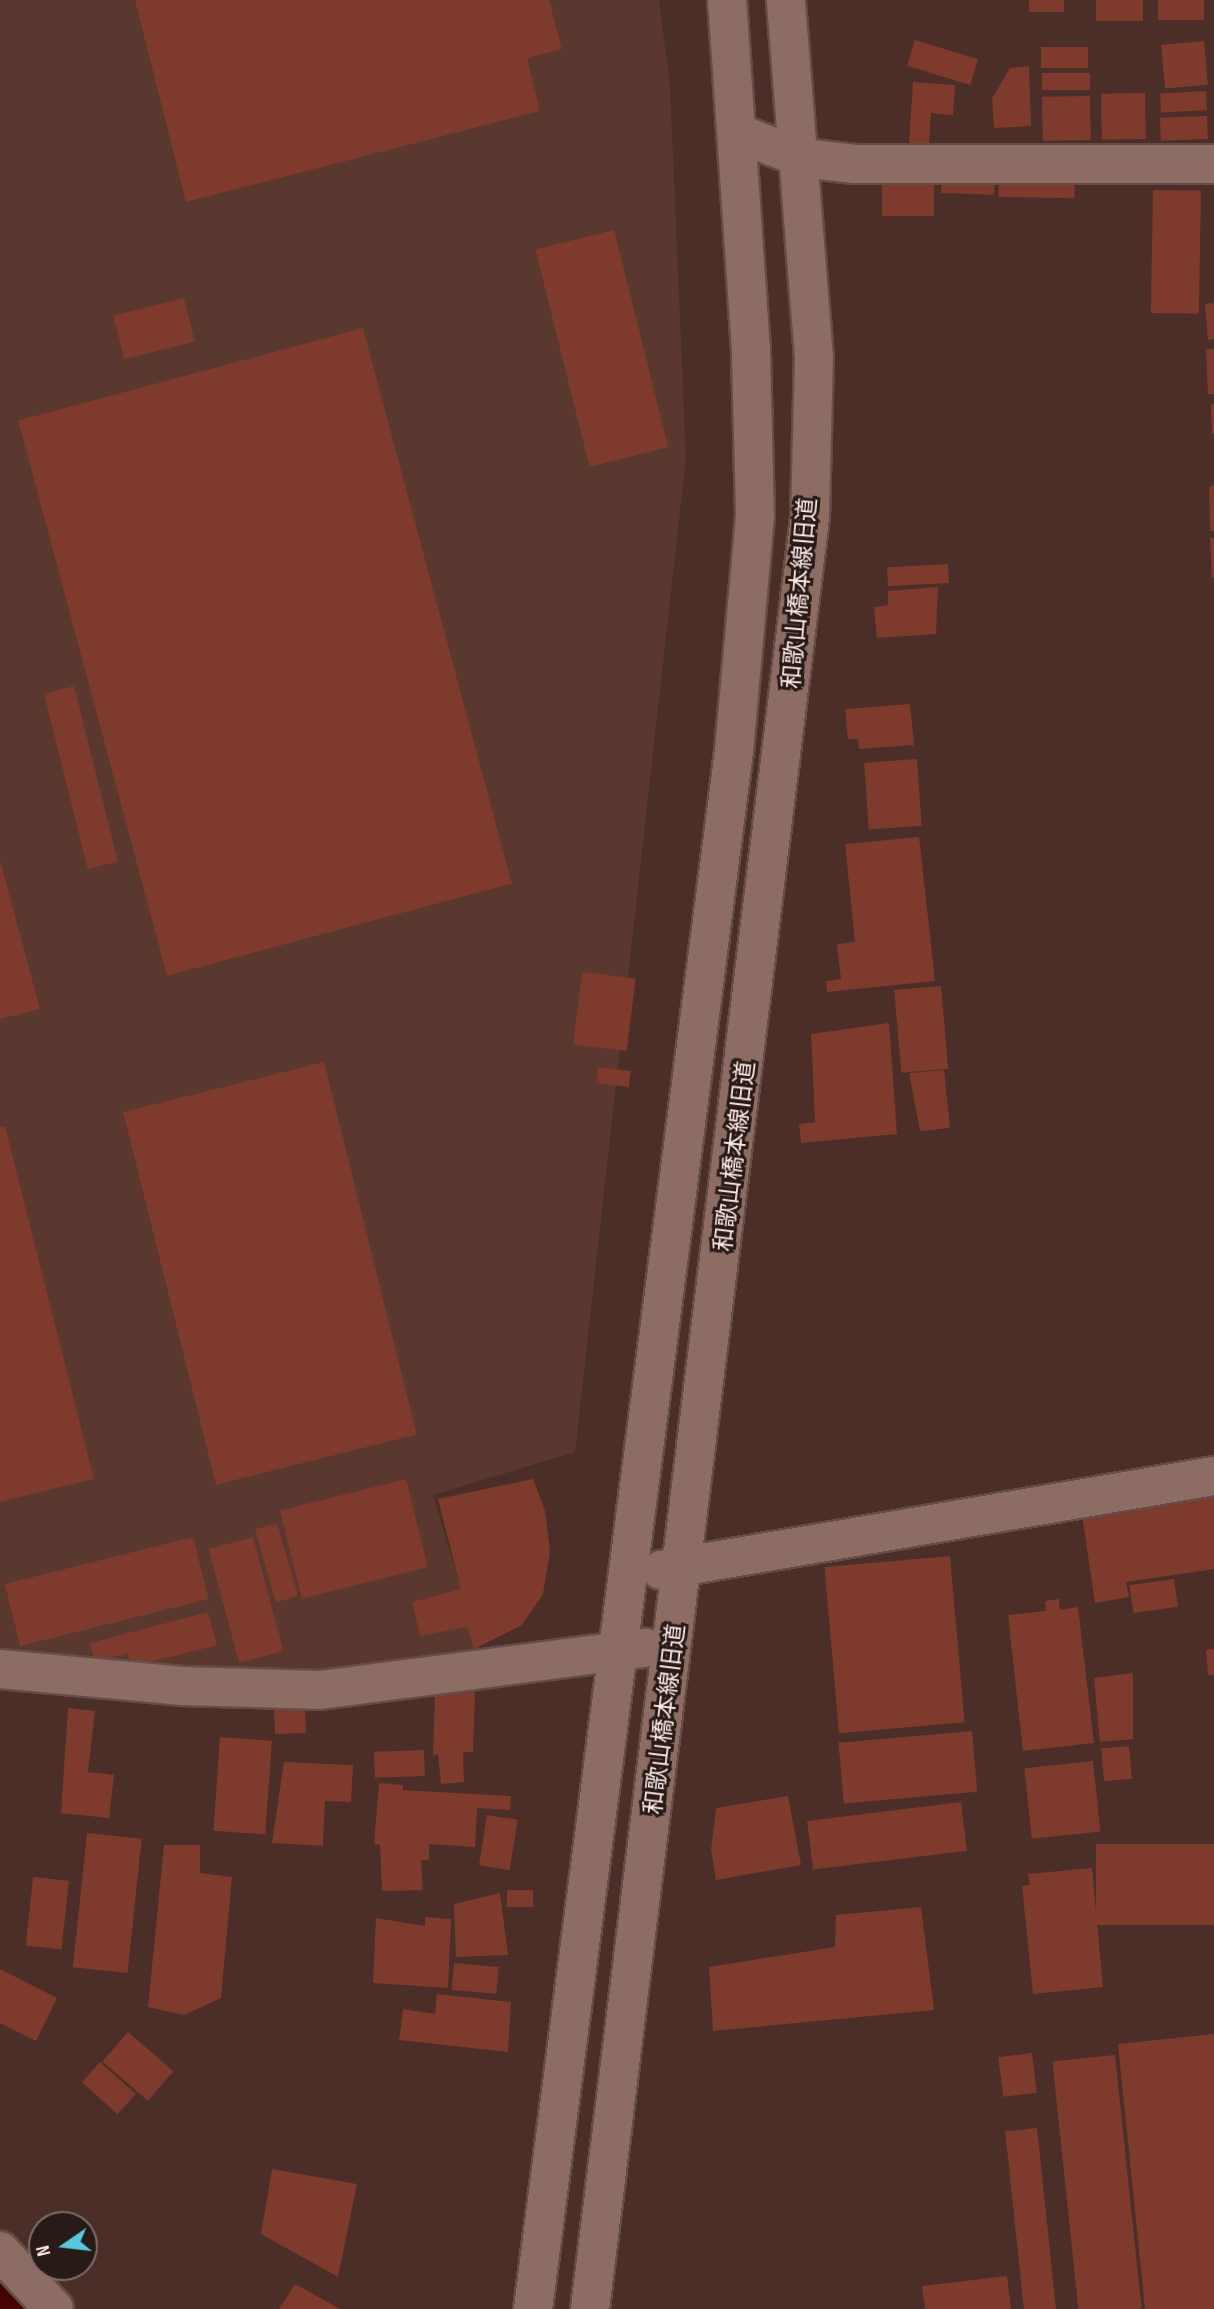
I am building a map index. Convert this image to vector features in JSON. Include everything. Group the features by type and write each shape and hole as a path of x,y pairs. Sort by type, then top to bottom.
{"street":[{"name":"和歌山橋本線旧道","path":"533,2309 622,1651 734,751 755,516 737,133 727,0"},
{"name":"和歌山橋本線旧道","path":"590,2309 684,1566 810,517 814,358 802,158 786,0"},
{"path":"737,133 802,158 855,164 1214,164"},
{"path":"631,1575 1214,1476"},
{"path":"0,1669 320,1690 674,1643"},
{"path":"0,2251 54,2309"}],"shaded area":[{"path":"0,0 659,0 670,85 686,458 575,1452 433,1495 480,1651 363,1674 250,1677 0,1651"},
{"path":"0,2281 28,2309 0,2309"}],"building":[{"path":"135,0 549,0 562,49 527,58 540,111 186,202"},
{"path":"1029,0 1064,0 1064,12 1029,12"},
{"path":"1096,0 1143,0 1143,21 1096,21"},
{"path":"1158,0 1204,0 1204,20 1158,20"},
{"path":"915,40 978,59 970,85 907,66"},
{"path":"1204,41 1208,85 1165,89 1161,45"},
{"path":"1041,47 1088,47 1088,68 1041,68"},
{"path":"1029,66 1031,126 994,128 992,98 1010,68"},
{"path":"1042,73 1090,73 1090,90 1042,90"},
{"path":"913,82 955,85 953,115 931,113 929,144 909,143"},
{"path":"1206,91 1207,110 1161,112 1160,93"},
{"path":"1145,93 1146,139 1102,140 1101,94"},
{"path":"1090,96 1091,140 1043,141 1042,97"},
{"path":"1207,116 1208,139 1161,141 1160,118"},
{"path":"942,167 995,169 994,195 941,193"},
{"path":"999,168 1075,169 1074,198 998,197"},
{"path":"882,180 934,180 934,216 882,216"},
{"path":"1153,190 1201,191 1199,314 1151,313"},
{"path":"614,230 668,447 590,467 535,250"},
{"path":"184,298 195,342 124,359 113,316"},
{"path":"1214,303 1214,339 1208,340 1205,304"},
{"path":"363,328 512,883 167,976 18,420"},
{"path":"1206,349 1214,349 1214,394 1208,394"},
{"path":"1211,404 1214,404 1214,434 1212,434"},
{"path":"1209,486 1214,486 1214,531 1210,531"},
{"path":"1210,538 1214,538 1214,578 1212,578"},
{"path":"948,564 949,583 888,586 887,567"},
{"path":"938,587 936,634 877,638 874,607 888,605 888,591"},
{"path":"74,686 118,862 88,869 44,693"},
{"path":"910,704 914,745 859,749 858,739 848,739 845,709"},
{"path":"917,759 922,826 869,830 864,763"},
{"path":"919,837 935,981 827,992 826,981 841,979 837,944 855,942 845,844"},
{"path":"0,860 40,1009 0,1019"},
{"path":"582,972 636,979 627,1051 573,1044"},
{"path":"941,986 948,1069 901,1073 894,990"},
{"path":"889,1023 897,1134 801,1143 799,1124 815,1122 811,1034"},
{"path":"324,1062 417,1435 216,1485 123,1112"},
{"path":"598,1067 631,1071 629,1087 596,1083"},
{"path":"944,1070 950,1128 920,1131 909,1073"},
{"path":"5,1126 94,1479 0,1502 0,1127"},
{"path":"406,1479 428,1567 302,1599 280,1510"},
{"path":"533,1479 545,1511 550,1551 543,1594 522,1625 474,1649 467,1627 420,1636 412,1602 461,1589 438,1499"},
{"path":"1214,1495 1214,1569 1126,1582 1129,1597 1095,1603 1082,1515"},
{"path":"277,1523 298,1596 276,1602 255,1529"},
{"path":"193,1537 208,1599 20,1646 5,1584"},
{"path":"253,1537 284,1651 239,1663 209,1549"},
{"path":"950,1556 965,1722 839,1733 824,1567"},
{"path":"1174,1579 1178,1607 1133,1613 1129,1585"},
{"path":"1059,1599 1060,1610 1078,1607 1094,1743 1023,1751 1008,1615 1046,1611 1045,1601"},
{"path":"208,1612 217,1645 131,1667 128,1653 95,1662 90,1643"},
{"path":"1214,1649 1214,1675 1208,1675 1206,1650"},
{"path":"1133,1673 1133,1739 1100,1742 1094,1678"},
{"path":"475,1692 473,1752 463,1752 464,1782 441,1784 438,1754 433,1755 435,1695"},
{"path":"305,1706 306,1733 275,1734 274,1707"},
{"path":"68,1708 95,1711 88,1772 114,1775 109,1818 61,1813"},
{"path":"972,1731 977,1792 844,1803 839,1743"},
{"path":"220,1737 272,1741 265,1834 213,1831"},
{"path":"1129,1746 1132,1779 1104,1781 1101,1748"},
{"path":"424,1750 425,1776 375,1778 374,1752"},
{"path":"1093,1761 1100,1832 1032,1839 1024,1768"},
{"path":"284,1762 353,1765 351,1802 325,1801 323,1846 272,1843"},
{"path":"379,1783 403,1785 403,1790 511,1796 510,1810 477,1808 475,1847 429,1844 429,1860 421,1860 423,1890 382,1891 380,1845 374,1844"},
{"path":"788,1796 801,1865 716,1880 711,1850 716,1808"},
{"path":"961,1802 967,1851 813,1870 807,1821"},
{"path":"487,1815 518,1820 510,1870 479,1865"},
{"path":"87,1833 142,1839 128,1973 73,1967"},
{"path":"1096,1844 1214,1844 1214,1925 1096,1925"},
{"path":"164,1845 200,1845 200,1873 232,1877 221,1998 184,2015 148,2007"},
{"path":"1092,1868 1103,1987 1033,1994 1022,1886 1030,1885 1028,1874"},
{"path":"33,1877 69,1881 62,1949 26,1946"},
{"path":"507,1890 533,1890 533,1907 507,1907"},
{"path":"500,1893 508,1955 456,1957 454,1904"},
{"path":"921,1907 934,2010 713,2031 709,1967 835,1947 836,1915"},
{"path":"425,1917 451,1919 448,1988 373,1983 376,1918 425,1926"},
{"path":"454,1963 499,1967 496,1994 452,1990"},
{"path":"0,1969 57,1998 36,2041 0,2023"},
{"path":"437,1994 511,2002 508,2052 399,2040 403,2009 435,2014"},
{"path":"128,2032 173,2071 148,2101 102,2061"},
{"path":"1214,2034 1214,2309 1145,2309 1118,2044"},
{"path":"1032,2053 1037,2093 1003,2097 998,2057"},
{"path":"1115,2055 1142,2309 1078,2309 1052,2062"},
{"path":"100,2062 136,2094 118,2114 82,2082"},
{"path":"1037,2128 1056,2309 1024,2309 1005,2131"},
{"path":"272,2169 357,2184 338,2277 261,2234"},
{"path":"1007,2276 1011,2309 925,2309 922,2286"},
{"path":"295,2284 340,2309 279,2309"}]}
